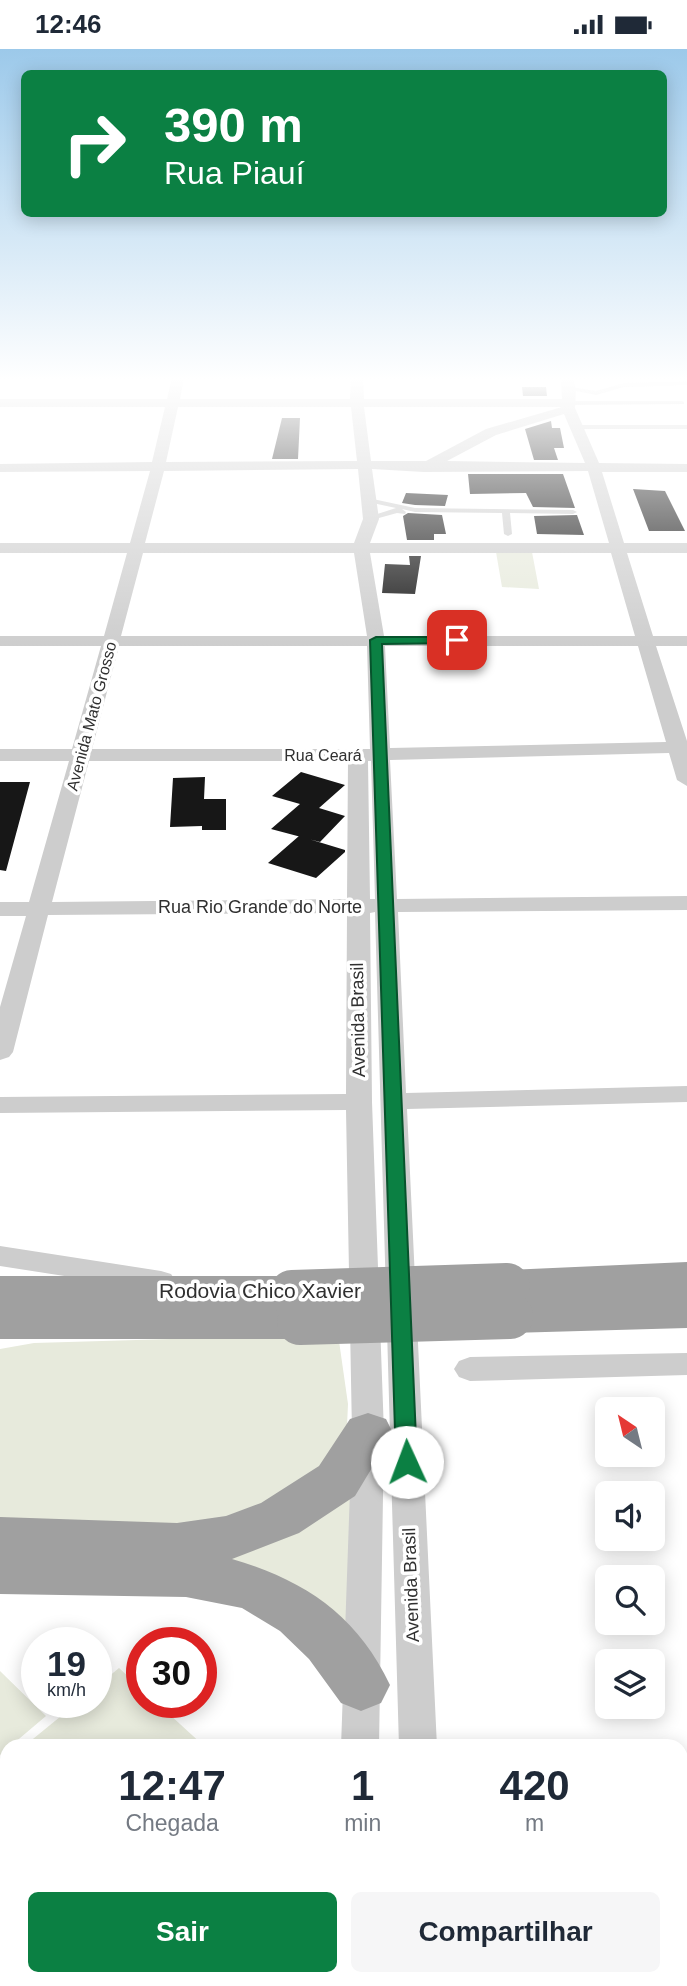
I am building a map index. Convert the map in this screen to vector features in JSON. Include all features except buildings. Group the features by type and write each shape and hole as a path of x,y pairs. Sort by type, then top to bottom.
{"highway":[{"name":"Rodovia Chico Xavier","path":"509,1301 687,1278"},
{"name":"Rodovia Chico Xavier","path":"0,1293 231,1292 296,1308"},
{"name":"Rodovia Chico Xavier","path":"0,1322 57,1322 296,1308 509,1301 687,1311"},
{"path":"0,1339 57,1322"},
{"path":"0,1539 177,1545 229,1538 280,1518 337,1481 368,1433"},
{"path":"0,1571 118,1570 232,1579 289,1606 335,1649 361,1685"}],"street":[{"name":"Avenida Mato Grosso","path":"0,1052 158,468"},
{"path":"365,468 371,509"},
{"path":"594,468 645,641 682,747 687,780"},
{"name":"Avenida Brasil","path":"360,1739 368,1433 356,907 376,640 361,547 371,509"},
{"path":"0,548 687,548"},
{"path":"0,641 687,641"},
{"name":"Rua Ceará","path":"0,755 369,755 682,747"},
{"name":"Avenida Brasil","path":"369,755 386,906 418,1739"},
{"name":"Rua Rio Grande do Norte","path":"0,909 687,903"},
{"path":"393,1101 687,1094"},
{"path":"0,1105 359,1102"},
{"path":"0,1256 231,1292"},
{"path":"470,1369 687,1364"}],"lane":[{"path":"371,509 397,510 405,514 415,510"},
{"path":"371,509 573,512"},
{"path":"506,511 508,534"}],"shaded area":[{"path":"496,552 532,552 539,589 502,587"},
{"path":"338,1334 348,1404 347,1426 336,1464 234,1525 0,1527 0,1349 34,1343"},
{"path":"351,1484 349,1650 304,1606 0,1554 204,1557"},
{"path":"119,1668 126,1674 126,1718 173,1718 196,1739 33,1739 59,1718 112,1718 112,1674"},
{"path":"0,1671 21,1692 21,1718 44,1718 19,1739 0,1739"}],"route":[{"path":"407,1462 376,640 457,640"}]}
